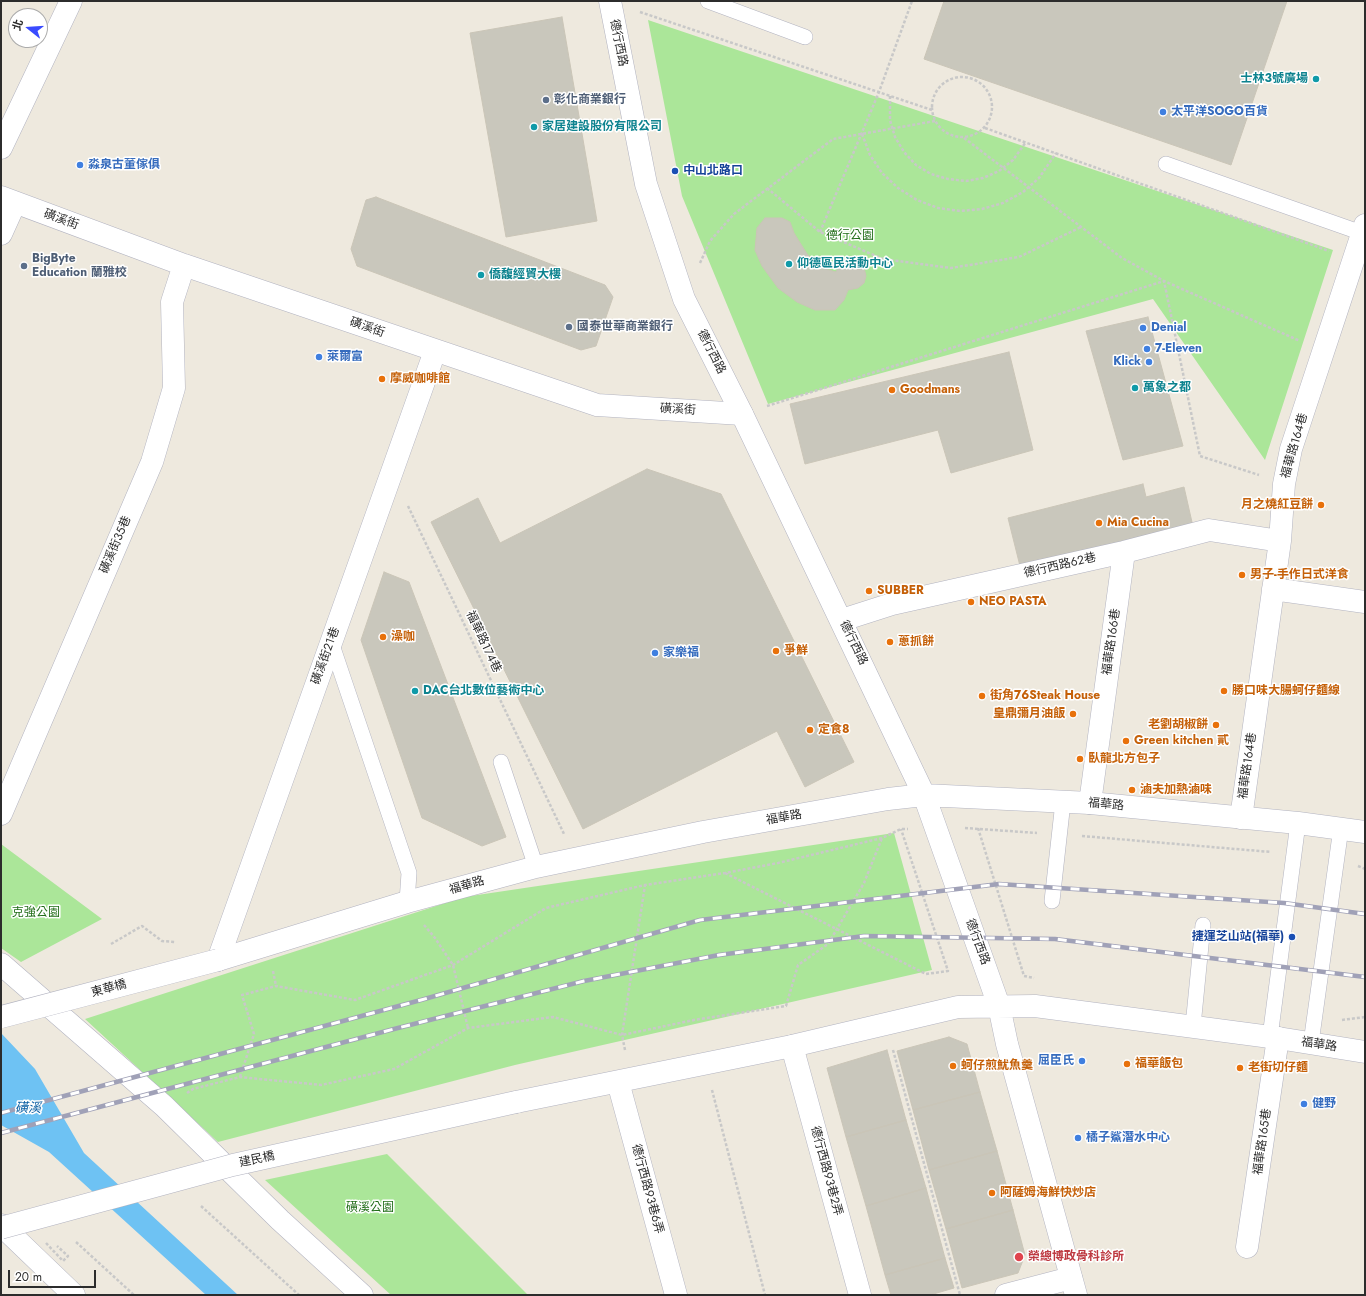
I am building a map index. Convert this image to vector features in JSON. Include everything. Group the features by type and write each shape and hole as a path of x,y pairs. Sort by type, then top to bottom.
{"street":[{"path":"1,148 71,1"},
{"name":"德行西路","path":"610,1 646,184 684,299 742,414 842,620 924,795 999,1006 1007,1044 1074,1286"},
{"path":"1,234 8,200"},
{"name":"磺溪街","path":"8,200 184,265 597,405 742,414"},
{"name":"福華路164巷","path":"1241,818 1280,542 1284,484 1292,450 1364,229"},
{"name":"磺溪街35巷","path":"1,814 152,462 174,388 172,302 184,265"},
{"name":"磺溪街21巷","path":"218,960 435,351"},
{"name":"德行西路62巷","path":"842,620 892,604 1124,552 1208,530 1280,542"},
{"name":"福華路166巷","path":"1090,803 1124,552"},
{"path":"1273,589 1365,602"},
{"name":"福華路","path":"218,960 407,902 536,867 711,831 888,799 924,795 1090,803 1298,823 1365,832"},
{"name":"東華橋","path":"1,1017 218,960"},
{"path":"1,964 164,1106 280,1220 362,1295"},
{"name":"福華路","path":"516,1102 792,1046 958,1008 1035,1006 1274,1038 1313,1033 1365,1052"},
{"name":"福華路165巷","path":"1247,1247 1274,1038"},
{"name":"德行西路93巷2弄","path":"792,1046 860,1295"},
{"name":"德行西路93巷6弄","path":"618,1082 676,1295"},
{"name":"建民橋","path":"1,1227 232,1165 516,1102"},
{"path":"1,1227 74,1295"},
{"path":"1006,1295 1074,1286"}],"lane":[{"path":"708,1 805,37"},
{"path":"1166,164 1364,229"},
{"path":"331,642 409,873 407,902"},
{"path":"501,762 536,867"},
{"path":"1052,901 1063,802"},
{"path":"1274,1038 1298,823"},
{"path":"1313,1033 1341,828"},
{"path":"1193,1026 1203,924"}],"path":[{"path":"610,1 932,110"},
{"path":"820,232 879,92 912,1"},
{"path":"960,77 972,78 982,84 990,93 993,105 991,117 986,128 976,135 964,138 952,136 942,131 935,121 932,110 933,98 939,87 948,80 960,77"},
{"path":"890,96 890,120 892,128 904,152 916,165 931,174 948,180 966,181 983,178 1003,168 1013,160 1026,142"},
{"path":"684,299 710,241 734,214 833,139 935,121"},
{"path":"986,128 1354,260"},
{"path":"862,134 870,155 882,173 898,188 917,200 938,208 960,210 982,209 1003,203 1029,187 1039,178 1056,153"},
{"path":"964,138 1122,258 1164,281 1324,352"},
{"path":"767,188 820,232 883,259 951,268 1019,256 1081,226"},
{"path":"742,414 1164,281"},
{"path":"1164,281 1200,456 1284,484"},
{"name":"福華路174巷","path":"387,486 400,490 575,858"},
{"path":"978,828 1024,976 1040,979"},
{"path":"937,830 978,828 1041,833"},
{"path":"240,1077 254,1034 242,995 276,986 355,1000 453,965 546,908 646,885 778,863 882,838 901,829 948,971 926,974 837,931 725,873"},
{"path":"1081,836 1294,854"},
{"path":"182,1095 193,1089 240,1077 321,1084 394,1069 468,1028 553,1017 622,1034 694,1020 786,1006 798,965 828,944 837,931 864,883 882,838"},
{"path":"1337,859 1365,869"},
{"path":"625,1050 622,1034 646,885"},
{"path":"422,923 435,938 453,965 468,1028"},
{"path":"111,944 142,926 162,941 181,943"},
{"path":"271,964 276,986"},
{"path":"1313,1033 1365,1017"},
{"path":"886,1024 960,1295"},
{"path":"705,1064 765,1295"},
{"path":"201,1206 299,1295"},
{"path":"43,1240 63,1261 68,1256 57,1246"},
{"path":"76,1242 134,1295"}],"green space":[{"name":"德行公園","path":"648,20 1333,250 1265,460 1153,299 768,404 682,196"},
{"path":"894,833 932,970 515,1065 218,1142 85,1019 464,897"},
{"name":"克強公園","path":"1,844 102,919 21,962 1,948"},
{"name":"磺溪公園","path":"387,1154 528,1295 391,1295 265,1180"}],"water":[{"name":"磺溪","path":"1,1033 35,1069 84,1153 238,1295 206,1295 49,1152 1,1125"}],"building":[{"name":"太平洋SOGO百貨","path":"944,1 1287,1 1231,165 924,59"},
{"name":"家居建設股份有限公司","path":"562,17 597,221 506,237 470,33"},
{"name":"僑馥經貿大樓","path":"376,197 605,285 613,297 596,346 581,350 357,266 351,249 366,200"},
{"name":"仰德區民活動中心","path":"765,218 782,218 790,222 794,233 807,254 822,268 836,272 839,266 847,261 853,261 864,268 866,276 864,283 858,288 848,290 844,300 835,310 815,310 797,302 778,288 762,266 755,250 757,228"},
{"name":"萬象之都","path":"1148,317 1183,446 1123,460 1086,331"},
{"path":"1009,352 1033,450 951,473 938,430 805,464 790,404"},
{"path":"647,469 721,494 854,762 805,787 777,731 583,829 431,522 478,498 500,543"},
{"path":"1143,484 1146,497 1184,487 1194,531 1022,574 1008,518"},
{"name":"DAC台北數位藝術中心","path":"384,572 409,582 506,837 482,846 422,818 361,640"},
{"path":"949,1037 967,1044 980,1092 913,1110 897,1051"},
{"path":"887,1050 906,1120 846,1137 827,1068"},
{"path":"980,1092 997,1151 929,1170 913,1110"},
{"path":"906,1120 926,1188 866,1206 846,1137"},
{"path":"997,1151 1013,1210 946,1229 929,1170"},
{"path":"926,1188 945,1258 885,1275 866,1206"},
{"path":"1013,1210 1025,1255 1018,1273 962,1288 946,1229"},
{"path":"945,1258 954,1288 930,1295 891,1295 885,1275"}],"railway":[{"path":"1,1113 421,1000 700,920 999,884 1284,903 1365,914"},
{"path":"1,1133 394,1029 584,981 719,955 864,936 1055,939 1365,977"}],"place":[{"name":"士林3號廣場","path":"1316,79"},
{"name":"彰化商業銀行","path":"546,100"},
{"name":"太平洋SOGO百貨","path":"1163,112"},
{"name":"家居建設股份有限公司","path":"534,127"},
{"name":"淼泉古董傢俱","path":"80,165"},
{"name":"中山北路口","path":"675,171"},
{"name":"仰德區民活動中心","path":"789,264"},
{"name":"BigByte Education 蘭雅校","path":"24,266"},
{"name":"僑馥經貿大樓","path":"481,275"},
{"name":"國泰世華商業銀行","path":"569,327"},
{"name":"Denial","path":"1143,328"},
{"name":"7-Eleven","path":"1147,349"},
{"name":"萊爾富","path":"319,357"},
{"name":"Klick","path":"1149,362"},
{"name":"摩威咖啡館","path":"382,379"},
{"name":"萬象之都","path":"1135,388"},
{"name":"Goodmans","path":"892,390"},
{"name":"月之燒紅豆餅","path":"1321,505"},
{"name":"Mia Cucina","path":"1099,523"},
{"name":"男子-手作日式洋食","path":"1242,575"},
{"name":"SUBBER","path":"869,591"},
{"name":"NEO PASTA","path":"971,602"},
{"name":"澡咖","path":"383,637"},
{"name":"蔥抓餅","path":"890,642"},
{"name":"爭鮮","path":"776,651"},
{"name":"家樂福","path":"655,653"},
{"name":"DAC台北數位藝術中心","path":"415,691"},
{"name":"勝口味大腸蚵仔麵線","path":"1224,691"},
{"name":"街角76Steak House","path":"982,696"},
{"name":"皇鼎彌月油飯","path":"1073,714"},
{"name":"老劉胡椒餅","path":"1216,725"},
{"name":"定食8","path":"810,730"},
{"name":"Green kitchen 貳","path":"1126,741"},
{"name":"臥龍北方包子","path":"1080,759"},
{"name":"滷夫加熱滷味","path":"1132,790"},
{"name":"捷運芝山站(福華)","path":"1292,937"},
{"name":"屈臣氏","path":"1082,1061"},
{"name":"福華飯包","path":"1127,1064"},
{"name":"蚵仔煎魷魚羹","path":"953,1066"},
{"name":"老街切仔麵","path":"1240,1068"},
{"name":"健野","path":"1304,1104"},
{"name":"橘子鯊潛水中心","path":"1078,1138"},
{"name":"阿薩姆海鮮快炒店","path":"992,1193"},
{"name":"榮總博政骨科診所","path":"1019,1257"}]}
